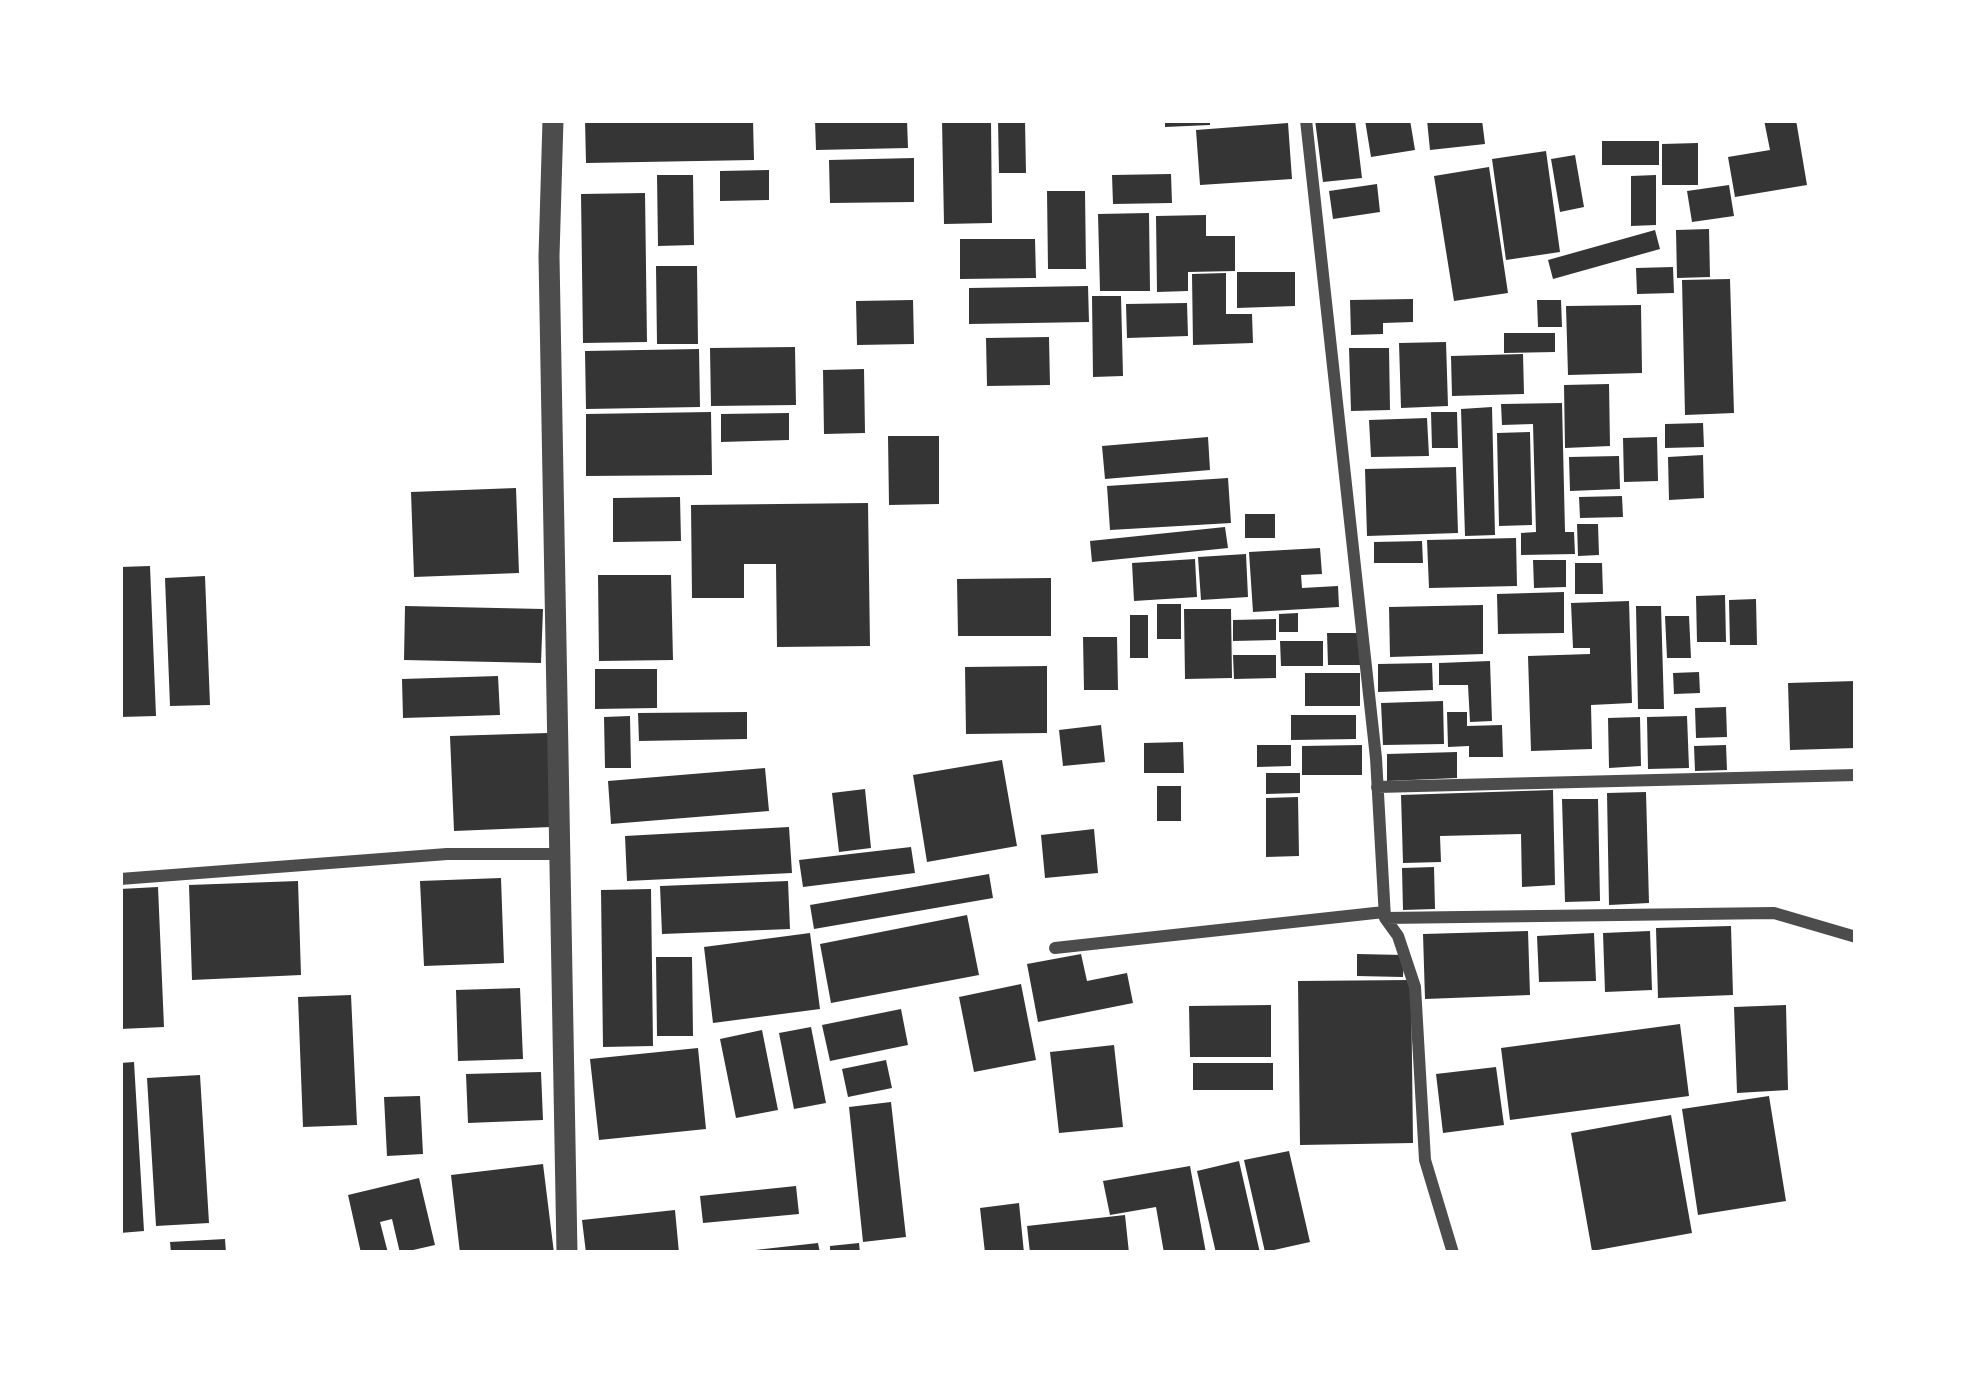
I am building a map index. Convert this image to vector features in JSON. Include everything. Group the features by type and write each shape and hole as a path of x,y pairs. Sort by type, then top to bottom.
{"street":[{"path":"554,120 549,256 567,1253"},
{"path":"1306,120 1377,787 1384,915 1398,936 1415,987 1425,1160 1453,1253"},
{"path":"1377,787 1856,775"},
{"path":"120,879 447,854 559,854"},
{"path":"1055,948 1384,915 1774,913 1856,937"}],"building":[{"path":"585,120 753,120 754,160 586,163"},
{"path":"815,120 907,120 908,148 816,150"},
{"path":"942,120 991,120 992,223 944,224"},
{"path":"998,120 1025,120 1026,173 999,173"},
{"path":"1165,120 1210,120 1210,125 1165,127"},
{"path":"1315,120 1355,120 1362,178 1323,182"},
{"path":"1365,120 1410,120 1415,150 1371,157"},
{"path":"1427,120 1482,120 1485,144 1430,150"},
{"path":"1764,120 1796,120 1807,185 1735,197 1728,157 1770,150"},
{"path":"1288,123 1292,179 1200,185 1196,130"},
{"path":"1602,141 1659,141 1659,165 1602,165"},
{"path":"1698,143 1698,185 1662,185 1662,144"},
{"path":"1546,151 1560,252 1506,260 1492,159"},
{"path":"1575,155 1584,207 1560,212 1551,159"},
{"path":"914,158 914,202 830,203 829,160"},
{"path":"1489,167 1508,293 1454,301 1434,176"},
{"path":"769,170 769,200 720,201 720,171"},
{"path":"1171,174 1172,203 1113,204 1112,175"},
{"path":"657,175 693,175 694,245 658,246"},
{"path":"1656,175 1656,225 1631,226 1631,176"},
{"path":"1377,184 1380,212 1333,219 1329,191"},
{"path":"1729,185 1734,216 1692,222 1687,191"},
{"path":"1047,191 1085,191 1086,269 1048,269"},
{"path":"645,193 647,342 583,343 581,194"},
{"path":"1149,213 1150,291 1100,291 1098,214"},
{"path":"1206,215 1206,236 1235,236 1235,271 1188,272 1188,291 1157,292 1156,216"},
{"path":"1709,229 1710,277 1677,278 1676,230"},
{"path":"1655,230 1660,249 1553,279 1548,260"},
{"path":"960,239 1035,239 1036,278 960,279"},
{"path":"656,266 697,266 698,344 657,344"},
{"path":"1673,267 1674,293 1637,294 1636,268"},
{"path":"1237,272 1295,272 1295,306 1237,308"},
{"path":"1226,273 1226,314 1252,314 1253,343 1193,345 1192,274"},
{"path":"1730,279 1734,413 1685,415 1682,280"},
{"path":"1088,286 1089,322 969,324 969,288"},
{"path":"1092,296 1121,296 1123,376 1093,377"},
{"path":"1413,299 1413,322 1383,323 1383,334 1351,335 1350,300"},
{"path":"913,300 914,344 857,345 856,301"},
{"path":"1537,300 1561,300 1562,327 1538,327"},
{"path":"1187,303 1188,336 1127,338 1126,304"},
{"path":"1641,305 1642,373 1568,375 1566,306"},
{"path":"1504,333 1555,333 1555,352 1504,353"},
{"path":"1049,337 1050,385 987,386 986,338"},
{"path":"1446,342 1448,406 1401,408 1399,343"},
{"path":"795,347 796,405 711,406 710,348"},
{"path":"1349,348 1389,348 1390,410 1351,411"},
{"path":"699,349 700,407 586,409 585,351"},
{"path":"1523,354 1524,394 1452,396 1451,356"},
{"path":"864,369 865,433 824,434 823,370"},
{"path":"1609,384 1610,446 1565,448 1564,385"},
{"path":"1562,403 1565,532 1574,532 1575,554 1521,555 1521,533 1536,532 1533,424 1502,425 1501,404"},
{"path":"1492,407 1495,535 1465,536 1461,409"},
{"path":"711,412 712,475 586,476 586,414"},
{"path":"1431,412 1457,412 1458,448 1432,448"},
{"path":"789,413 789,440 721,442 721,414"},
{"path":"1427,418 1429,456 1371,457 1369,420"},
{"path":"1703,423 1704,447 1665,448 1665,424"},
{"path":"1530,432 1532,525 1499,526 1497,433"},
{"path":"888,436 939,436 939,504 889,505"},
{"path":"1208,437 1210,470 1105,479 1102,446"},
{"path":"1657,437 1658,481 1624,482 1623,438"},
{"path":"1703,455 1704,498 1669,500 1668,457"},
{"path":"1619,456 1620,489 1570,491 1569,457"},
{"path":"1456,467 1458,533 1367,536 1365,469"},
{"path":"1228,478 1231,523 1110,530 1107,486"},
{"path":"516,488 519,573 414,577 411,492"},
{"path":"1622,496 1623,517 1580,518 1579,497"},
{"path":"680,497 681,541 613,542 613,498"},
{"path":"868,503 870,646 777,647 776,564 744,564 744,598 692,598 691,505"},
{"path":"1245,514 1275,514 1275,538 1245,538"},
{"path":"1577,524 1598,524 1599,555 1578,556"},
{"path":"1225,527 1228,548 1092,562 1090,541"},
{"path":"1516,538 1517,586 1429,588 1427,540"},
{"path":"1422,541 1423,563 1374,563 1374,542"},
{"path":"1320,548 1322,574 1301,575 1302,588 1338,586 1339,607 1253,612 1249,552"},
{"path":"1246,554 1248,597 1201,600 1198,557"},
{"path":"1195,559 1197,597 1134,601 1132,563"},
{"path":"1533,560 1566,560 1566,587 1534,588"},
{"path":"1575,563 1602,563 1603,594 1575,594"},
{"path":"150,566 156,716 120,717 120,567"},
{"path":"598,575 671,575 673,660 599,661"},
{"path":"205,576 210,705 170,706 165,578"},
{"path":"1051,578 1051,636 958,636 957,579"},
{"path":"1564,592 1564,633 1498,634 1497,594"},
{"path":"1725,595 1726,642 1697,642 1696,596"},
{"path":"1756,599 1757,645 1730,645 1729,600"},
{"path":"1629,601 1632,703 1591,705 1592,749 1531,751 1528,656 1590,654 1590,648 1573,648 1571,603"},
{"path":"1157,604 1181,604 1181,639 1157,639"},
{"path":"1483,605 1483,654 1390,657 1389,607"},
{"path":"405,606 543,609 541,663 404,660"},
{"path":"1636,606 1661,606 1664,709 1638,709"},
{"path":"1184,609 1231,609 1232,678 1185,679"},
{"path":"1298,613 1298,632 1279,632 1279,614"},
{"path":"1130,615 1148,615 1148,658 1130,658"},
{"path":"1665,616 1689,616 1691,658 1667,658"},
{"path":"1276,619 1276,640 1233,641 1233,620"},
{"path":"1327,633 1361,633 1362,665 1328,665"},
{"path":"1083,637 1117,637 1118,690 1084,690"},
{"path":"1280,641 1323,641 1323,666 1281,666"},
{"path":"1233,655 1276,655 1276,678 1234,679"},
{"path":"1490,661 1492,721 1470,722 1468,685 1439,685 1439,663"},
{"path":"1432,663 1433,690 1378,692 1378,664"},
{"path":"1047,666 1047,733 966,734 965,667"},
{"path":"595,669 657,669 657,708 595,709"},
{"path":"1699,672 1700,693 1674,694 1673,673"},
{"path":"1305,673 1360,673 1360,706 1305,706"},
{"path":"498,676 500,715 403,718 402,679"},
{"path":"1856,681 1856,748 1790,750 1788,683"},
{"path":"1443,701 1444,744 1383,745 1381,703"},
{"path":"1726,707 1727,737 1696,738 1695,708"},
{"path":"747,712 747,739 639,741 638,713"},
{"path":"1447,712 1467,712 1467,726 1502,725 1503,757 1469,757 1469,746 1448,747"},
{"path":"1291,715 1356,715 1356,739 1291,740"},
{"path":"630,716 631,768 605,768 604,717"},
{"path":"1687,716 1689,768 1648,769 1647,717"},
{"path":"1640,717 1641,766 1609,768 1608,718"},
{"path":"1101,725 1105,762 1063,766 1059,730"},
{"path":"548,733 551,827 454,831 450,736"},
{"path":"1183,742 1184,773 1144,773 1144,743"},
{"path":"1257,745 1291,745 1291,766 1257,767"},
{"path":"1362,745 1362,775 1302,775 1302,746"},
{"path":"1726,745 1727,770 1695,771 1694,746"},
{"path":"1457,752 1457,778 1387,781 1387,754"},
{"path":"1002,760 1017,846 927,862 913,775"},
{"path":"765,768 769,811 611,824 608,781"},
{"path":"1266,773 1300,773 1300,793 1266,794"},
{"path":"1157,786 1181,786 1181,821 1157,821"},
{"path":"865,789 871,848 839,852 832,793"},
{"path":"1553,790 1555,885 1522,887 1521,834 1440,836 1441,862 1403,863 1401,795"},
{"path":"1646,792 1649,903 1609,905 1607,793"},
{"path":"1298,797 1299,856 1266,857 1266,798"},
{"path":"1562,799 1598,799 1600,901 1565,902"},
{"path":"789,827 792,873 627,881 625,836"},
{"path":"1094,829 1098,873 1045,878 1041,835"},
{"path":"911,847 915,873 803,887 799,860"},
{"path":"1434,867 1435,909 1403,910 1402,868"},
{"path":"989,874 993,898 814,929 810,905"},
{"path":"501,878 504,963 424,966 420,881"},
{"path":"298,881 301,975 192,980 189,885"},
{"path":"788,881 790,929 662,934 660,886"},
{"path":"158,887 164,1027 120,1029 120,889"},
{"path":"651,889 653,1046 603,1047 601,890"},
{"path":"967,915 979,975 831,1003 820,944"},
{"path":"1731,926 1733,995 1658,998 1656,928"},
{"path":"1528,931 1530,995 1425,999 1423,934"},
{"path":"1650,931 1652,990 1605,992 1603,933"},
{"path":"810,933 820,1009 713,1023 704,947"},
{"path":"1594,933 1596,981 1539,982 1537,936"},
{"path":"1081,954 1087,981 1127,973 1133,1003 1038,1022 1027,964"},
{"path":"1357,954 1404,955 1403,977 1357,976"},
{"path":"656,957 692,957 693,1036 657,1036"},
{"path":"1411,980 1413,1143 1300,1145 1298,981"},
{"path":"1021,984 1036,1060 974,1072 959,997"},
{"path":"520,988 523,1059 458,1061 456,990"},
{"path":"351,995 357,1125 303,1127 298,997"},
{"path":"1271,1005 1271,1057 1190,1057 1189,1006"},
{"path":"1786,1005 1788,1090 1737,1093 1734,1007"},
{"path":"901,1009 908,1045 830,1061 822,1025"},
{"path":"1680,1024 1689,1096 1510,1120 1501,1048"},
{"path":"811,1027 826,1103 794,1109 779,1033"},
{"path":"762,1030 778,1110 736,1118 720,1039"},
{"path":"1114,1045 1123,1127 1059,1133 1050,1052"},
{"path":"698,1048 706,1129 599,1140 590,1059"},
{"path":"886,1060 892,1088 848,1097 842,1069"},
{"path":"134,1062 144,1231 120,1233 120,1063"},
{"path":"1193,1063 1273,1063 1273,1090 1193,1090"},
{"path":"1496,1067 1504,1125 1443,1133 1436,1074"},
{"path":"541,1072 543,1120 468,1123 466,1074"},
{"path":"200,1075 209,1223 156,1226 147,1078"},
{"path":"420,1096 423,1154 387,1156 384,1097"},
{"path":"1769,1096 1786,1201 1698,1215 1682,1109"},
{"path":"891,1102 906,1237 863,1242 849,1107"},
{"path":"1671,1115 1692,1233 1592,1251 1571,1133"},
{"path":"1289,1151 1310,1242 1265,1252 1244,1160"},
{"path":"1239,1161 1260,1253 1216,1253 1197,1171"},
{"path":"543,1164 554,1253 460,1253 451,1175"},
{"path":"1190,1166 1206,1253 1164,1253 1156,1207 1110,1215 1103,1181"},
{"path":"419,1178 435,1245 400,1253 392,1219 380,1222 388,1253 361,1253 348,1195"},
{"path":"796,1186 799,1214 703,1223 700,1196"},
{"path":"1019,1203 1024,1253 985,1253 980,1208"},
{"path":"675,1210 679,1253 586,1253 582,1220"},
{"path":"1125,1215 1129,1253 1030,1253 1027,1226"},
{"path":"225,1239 226,1253 171,1253 170,1242"},
{"path":"818,1243 820,1253 755,1253 755,1250"},
{"path":"859,1243 860,1253 830,1253 830,1246"}]}
